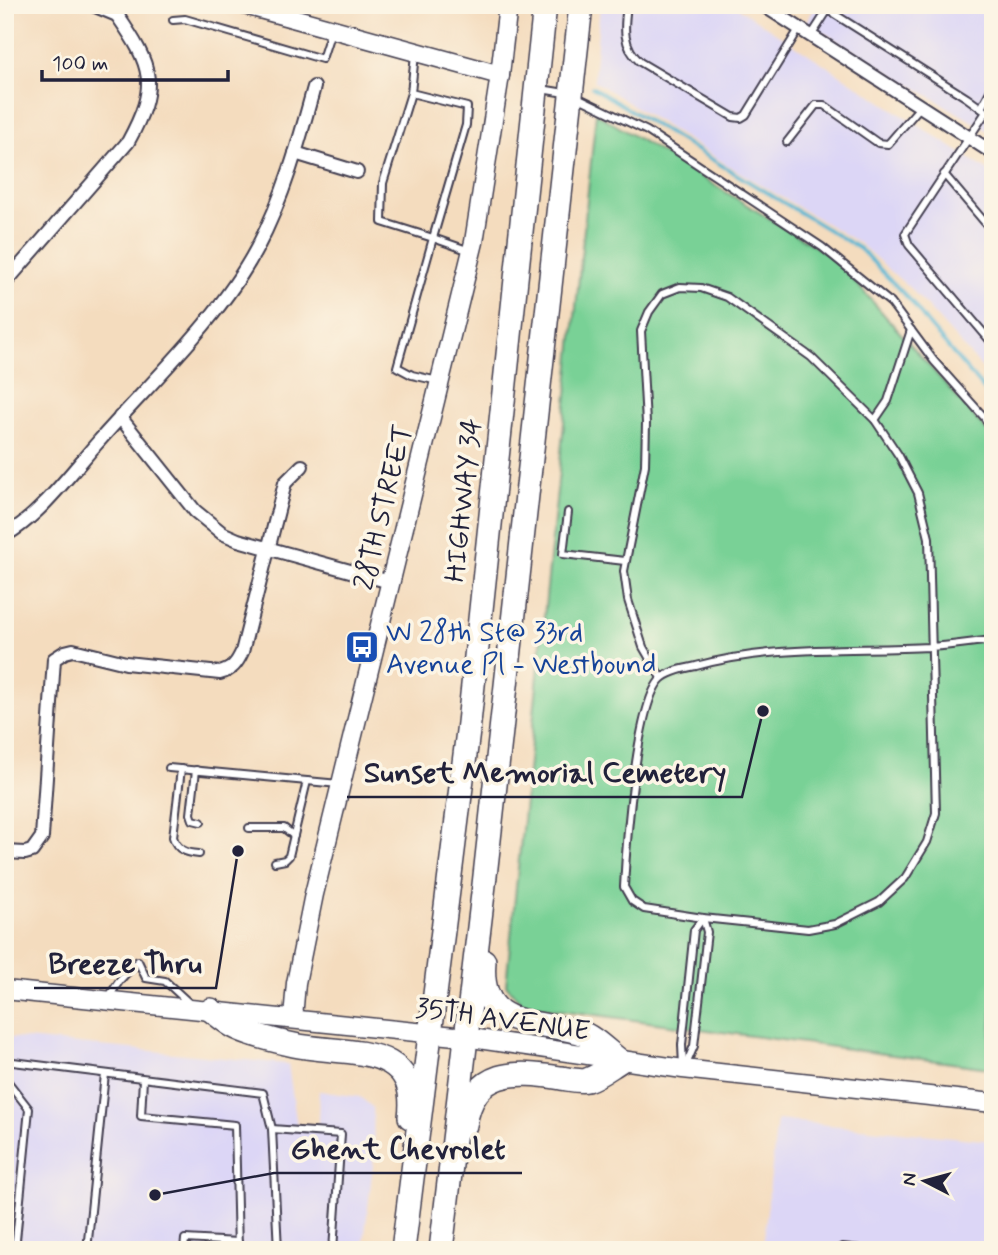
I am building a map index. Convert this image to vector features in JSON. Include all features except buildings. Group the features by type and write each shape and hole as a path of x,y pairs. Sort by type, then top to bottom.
{"highway":[{"name":"HIGHWAY 34","path":"403,1250 432,1033 470,709 545,5"},
{"path":"444,1250 465,1037 581,5"},
{"path":"444,1250 466,1117 471,1102 482,1087 498,1077 514,1073 586,1081 620,1061 582,1033 521,1023 496,1008 483,978 489,908 484,885"},
{"path":"202,1009 237,1028 295,1045 373,1054 387,1059 406,1078 411,1093 411,1108 394,1250"}],"street":[{"path":"5,283 128,142 142,116 148,97 148,70 135,40 120,10 93,5"},
{"path":"246,5 415,54 500,75"},
{"name":"28TH STREET","path":"293,1018 300,962 341,784 471,251 500,75 508,5"},
{"path":"763,5 993,153"},
{"path":"5,535 42,505 219,307 262,239 272,217 295,153 314,87"},
{"path":"295,153 357,172"},
{"path":"120,417 208,524 238,540 390,582"},
{"path":"5,852 32,852 38,845 43,828 42,808 54,659 73,650 126,663 220,673 228,671 238,661 242,652 285,483 302,466"},
{"name":"35TH AVENUE","path":"5,990 432,1033 683,1069 993,1103"}],"lane":[{"path":"627,5 625,38 632,55 733,117 741,118 746,115 799,29"},
{"path":"811,36 829,8 993,117"},
{"path":"173,20 185,19 322,59 331,30"},
{"path":"415,54 411,93 383,183 382,222 471,251"},
{"path":"992,86 968,137 905,234 906,241 993,344"},
{"path":"536,88 571,94 647,131 822,247 891,303 934,360 984,417 993,432"},
{"path":"411,93 467,107 466,125 397,367 412,375 439,382"},
{"path":"786,142 816,105 824,106 878,143 888,144 920,107"},
{"path":"944,174 993,232"},
{"path":"661,678 643,647 628,600 624,571 645,465 646,423 641,331 649,312 662,294 680,287 701,288 727,298 811,357 875,420 899,456 918,493 929,538 932,647 936,813 927,842 905,878 879,902 835,924 808,929 703,918 643,909 632,901 624,887 640,735 650,701 661,678 731,656 788,651 932,647 993,640"},
{"path":"875,420 887,401 911,330"},
{"path":"568,512 563,554 625,561"},
{"path":"169,768 341,784"},
{"path":"181,769 173,837 176,846 200,855"},
{"path":"197,770 191,814 193,820 201,822"},
{"path":"275,862 285,860 289,856 307,781"},
{"path":"249,828 284,828 294,836"},
{"path":"683,1069 682,1045 694,930 703,918"},
{"path":"683,1069 694,1046 707,932 703,918"},
{"path":"107,1000 120,980 138,961 146,978 165,981 202,1009"},
{"path":"5,1061 263,1093 272,1129 278,1250"},
{"path":"87,1250 105,1074"},
{"path":"5,1078 29,1109 15,1250 5,1249"},
{"path":"143,1079 141,1116 235,1125 238,1246 185,1239 184,1250"},
{"path":"272,1129 341,1134 333,1250"},
{"path":"837,1250 842,1247 870,1250"}],"shaded area":[{"path":"600,5 733,5 993,174 993,380 913,291 859,243 729,166 594,81"},
{"path":"817,5 993,5 993,134 806,22"},
{"path":"5,1037 288,1064 297,1126 318,1128 319,1091 360,1097 373,1108 374,1156 363,1250 5,1250"},
{"path":"777,1120 993,1141 993,1250 760,1250 764,1238"}],"green space":[{"path":"596,113 834,258 993,438 993,999 989,1068 523,1005 506,985"}],"waterway":[{"path":"592,87 860,249 910,300 993,400"}],"place":[{"name":"W 28th St@ 33rd Avenue Pl - Westbound","path":"362,647"},
{"name":"Sunset Memorial Cemetery","path":"763,711"},
{"name":"Breeze Thru","path":"238,851"},
{"name":"Ghent Chevrolet","path":"155,1195"}]}
